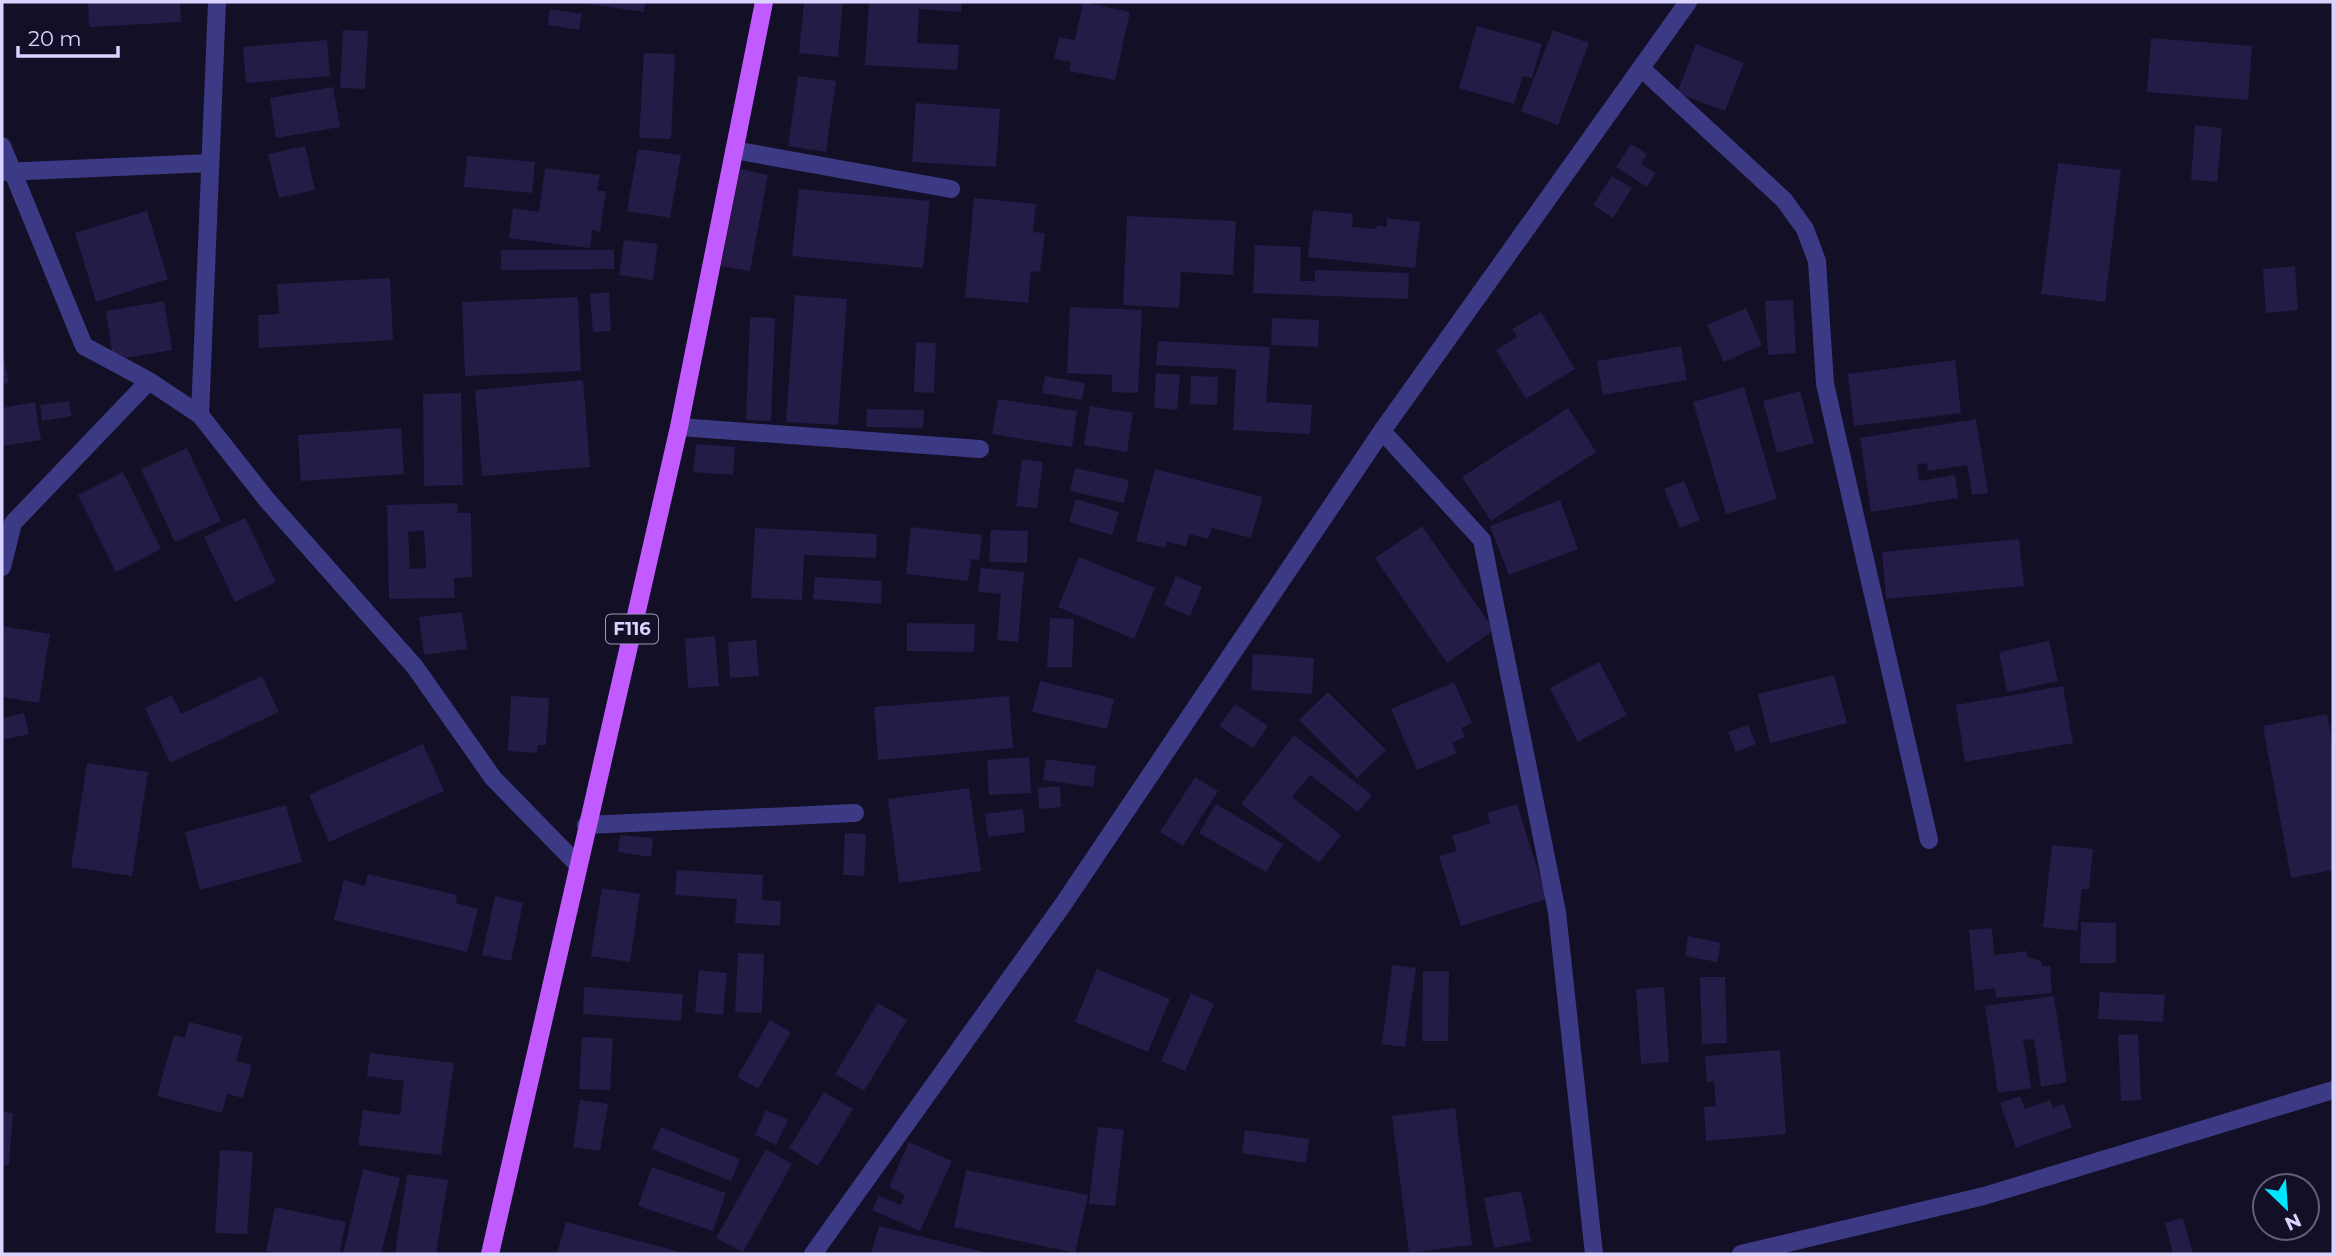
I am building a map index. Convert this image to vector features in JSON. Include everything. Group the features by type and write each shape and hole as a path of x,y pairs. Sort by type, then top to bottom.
{"main road":[{"name":"F116","path":"490,1254 679,427 764,2"}],"street":[{"path":"200,415 217,2"},
{"path":"813,1254 1062,906 1382,431 1688,2"},
{"path":"1641,68 1784,200 1805,229 1817,261 1825,384 1929,841"},
{"path":"2,146 6,171 83,346 149,382 200,415 267,500 415,667 493,778 577,864"},
{"path":"734,150 951,189"},
{"path":"6,171 210,163"},
{"path":"2,567 13,523 149,382"},
{"path":"679,427 980,449"},
{"path":"1382,431 1482,540 1557,912 1594,1254"},
{"path":"586,825 855,813"},
{"path":"1741,1254 1984,1196 2333,1090"}],"building":[{"path":"88,2 180,2 181,22 89,27"},
{"path":"576,2 645,2 644,12"},
{"path":"804,2 843,2 838,57 799,53"},
{"path":"869,2 962,2 961,12 919,9 917,43 959,45 957,70 865,65"},
{"path":"1083,2 1130,12 1115,80 1069,71 1071,62 1054,59 1059,37 1075,40"},
{"path":"550,9 582,14 579,30 548,25"},
{"path":"1477,26 1542,44 1532,78 1523,76 1514,104 1459,88"},
{"path":"343,30 368,31 365,89 340,88"},
{"path":"1553,30 1589,43 1558,125 1521,111"},
{"path":"2151,38 2252,46 2248,100 2147,92"},
{"path":"327,40 330,76 246,83 243,47"},
{"path":"1696,44 1744,63 1725,111 1677,93"},
{"path":"644,53 675,54 671,139 639,138"},
{"path":"798,76 836,81 826,152 788,146"},
{"path":"333,87 340,127 276,138 270,98"},
{"path":"916,103 1000,109 996,167 912,162"},
{"path":"2195,125 2222,128 2217,182 2191,180"},
{"path":"1631,144 1647,154 1641,164 1656,173 1647,187 1616,167"},
{"path":"305,146 315,190 279,198 268,154"},
{"path":"638,149 681,155 670,218 627,211"},
{"path":"467,156 535,162 532,193 464,187"},
{"path":"2058,163 2121,170 2105,302 2041,294"},
{"path":"545,168 600,175 597,191 606,191 600,232 592,230 590,248 509,238 513,208 539,212"},
{"path":"740,169 768,175 750,271 721,266"},
{"path":"1612,176 1632,188 1613,218 1593,205"},
{"path":"799,189 930,201 923,268 792,256"},
{"path":"974,198 1036,204 1033,232 1045,233 1040,272 1031,271 1028,303 965,297"},
{"path":"1313,210 1353,214 1352,227 1387,227 1387,218 1420,222 1415,268 1308,257"},
{"path":"147,211 168,279 96,302 75,233"},
{"path":"1127,216 1236,221 1233,275 1181,272 1179,308 1123,305"},
{"path":"624,240 658,244 653,280 619,275"},
{"path":"1255,245 1301,247 1300,281 1315,281 1315,270 1409,273 1408,299 1253,293"},
{"path":"501,250 614,250 614,269 501,270"},
{"path":"2295,266 2298,310 2266,313 2263,269"},
{"path":"390,278 393,340 259,348 258,315 279,314 277,284"},
{"path":"609,292 611,331 593,332 590,294"},
{"path":"795,295 847,299 838,425 786,422"},
{"path":"578,297 581,371 465,376 462,302"},
{"path":"1793,300 1796,353 1768,355 1765,301"},
{"path":"164,301 172,350 113,360 106,311"},
{"path":"1070,307 1142,310 1138,393 1112,392 1112,375 1067,373"},
{"path":"1746,308 1762,345 1724,362 1707,325"},
{"path":"1541,312 1575,369 1526,399 1496,350 1517,337 1512,329"},
{"path":"750,317 775,318 771,421 746,420"},
{"path":"1272,318 1319,320 1318,347 1271,345"},
{"path":"1158,341 1270,347 1266,402 1312,405 1310,434 1233,430 1236,369 1156,365"},
{"path":"916,342 936,343 934,393 914,392"},
{"path":"1681,346 1687,380 1603,395 1597,361"},
{"path":"2,355 9,383 2,384"},
{"path":"1955,360 1961,413 1854,426 1848,374"},
{"path":"1156,373 1180,375 1177,410 1154,408"},
{"path":"1045,376 1085,383 1082,400 1042,393"},
{"path":"1191,376 1218,377 1217,405 1190,404"},
{"path":"583,380 590,467 482,476 475,390"},
{"path":"1744,387 1777,499 1726,514 1693,402"},
{"path":"1800,391 1814,443 1777,453 1763,401"},
{"path":"461,393 463,485 424,486 423,394"},
{"path":"998,399 1077,411 1072,447 992,434"},
{"path":"69,401 72,416 42,421 40,405"},
{"path":"35,402 41,440 2,446 2,408"},
{"path":"1090,406 1133,413 1127,452 1084,445"},
{"path":"1568,408 1596,452 1491,521 1462,477"},
{"path":"867,409 924,410 923,428 866,427"},
{"path":"1976,419 1988,493 1972,495 1967,465 1928,471 1927,463 1917,465 1919,481 1955,475 1958,498 1871,512 1860,438"},
{"path":"401,428 404,474 301,481 298,435"},
{"path":"696,444 735,447 733,475 693,472"},
{"path":"187,448 221,521 175,542 141,469"},
{"path":"1022,459 1043,462 1037,508 1016,506"},
{"path":"1075,468 1129,480 1124,503 1070,491"},
{"path":"1155,469 1263,497 1251,538 1212,528 1208,539 1189,534 1186,546 1167,542 1165,548 1136,541"},
{"path":"123,472 161,549 116,572 78,495"},
{"path":"1684,481 1700,520 1680,528 1664,489"},
{"path":"1076,499 1119,512 1112,535 1069,522"},
{"path":"1560,500 1578,549 1509,575 1490,526"},
{"path":"458,503 457,513 471,513 472,577 454,578 455,598 389,599 387,505","holes":["424,530 426,568 410,569 408,532"]},
{"path":"245,518 276,582 235,602 204,537"},
{"path":"1422,526 1494,630 1447,663 1375,558"},
{"path":"911,527 982,535 979,560 971,559 968,581 906,574"},
{"path":"755,528 877,534 876,558 804,555 802,600 751,598"},
{"path":"991,530 1028,531 1027,563 989,562"},
{"path":"2019,539 2024,586 1886,599 1882,552"},
{"path":"1079,557 1155,588 1134,639 1058,607"},
{"path":"981,568 1024,572 1018,642 997,640 1001,594 978,592"},
{"path":"1176,576 1202,587 1190,616 1164,605"},
{"path":"815,577 882,581 881,604 813,599"},
{"path":"462,612 467,649 424,655 419,617"},
{"path":"1050,618 1074,619 1072,667 1047,667"},
{"path":"907,623 975,624 974,652 907,651"},
{"path":"2,626 50,634 39,703 2,697"},
{"path":"715,636 719,686 688,688 685,639"},
{"path":"756,640 759,676 730,678 728,642"},
{"path":"2049,641 2058,681 2007,692 1999,652"},
{"path":"1253,654 1314,658 1312,694 1251,690"},
{"path":"1599,662 1627,715 1578,742 1550,688"},
{"path":"1834,675 1847,723 1770,743 1758,694"},
{"path":"262,676 279,712 170,763 145,708 172,695 181,714"},
{"path":"1040,681 1114,699 1107,729 1032,712"},
{"path":"1454,682 1472,723 1461,728 1465,737 1452,743 1457,753 1417,770 1391,709"},
{"path":"2063,686 2073,743 1965,762 1956,705"},
{"path":"1328,692 1386,750 1357,778 1299,720"},
{"path":"511,696 549,698 546,745 538,745 537,753 508,751"},
{"path":"1009,696 1013,748 878,760 874,707"},
{"path":"1235,704 1268,726 1253,748 1219,726"},
{"path":"24,713 29,734 2,740 2,718"},
{"path":"2327,714 2333,746 2333,870 2291,878 2263,726"},
{"path":"1748,725 1756,744 1736,752 1728,732"},
{"path":"1294,735 1372,795 1358,812 1310,775 1292,797 1341,835 1319,863 1241,804"},
{"path":"423,744 444,791 329,842 309,795"},
{"path":"1029,757 1031,793 989,795 987,760"},
{"path":"1046,759 1096,766 1093,787 1043,780"},
{"path":"87,763 148,772 132,876 71,867"},
{"path":"1195,777 1218,791 1183,846 1160,832"},
{"path":"1060,786 1061,807 1039,809 1038,788"},
{"path":"969,788 981,871 899,883 888,799"},
{"path":"1216,804 1283,844 1266,872 1199,833"},
{"path":"1517,804 1547,899 1461,926 1439,856 1457,851 1452,836 1490,823 1487,813"},
{"path":"286,805 302,862 200,890 185,832"},
{"path":"1023,809 1025,832 988,837 985,814"},
{"path":"845,833 866,834 864,876 843,875"},
{"path":"620,835 653,838 651,857 618,852"},
{"path":"2052,845 2093,849 2089,889 2082,889 2077,931 2043,927"},
{"path":"677,870 763,875 762,900 781,901 780,926 735,923 737,899 675,895"},
{"path":"368,874 457,895 456,903 478,909 467,952 334,920 344,880 365,886"},
{"path":"602,888 640,894 630,962 591,956"},
{"path":"495,896 523,903 511,961 482,955"},
{"path":"2081,922 2116,923 2116,963 2080,963"},
{"path":"1992,928 1994,955 2027,951 2027,957 2041,961 2042,966 2050,966 2052,993 1996,998 1995,988 1975,991 1969,930"},
{"path":"1688,936 1721,943 1717,962 1685,956"},
{"path":"738,953 764,954 762,1013 735,1012"},
{"path":"1392,965 1416,968 1405,1047 1382,1044"},
{"path":"1097,969 1170,999 1148,1052 1075,1022"},
{"path":"699,970 727,973 723,1015 695,1012"},
{"path":"1423,971 1449,971 1448,1041 1422,1041"},
{"path":"1700,977 1725,977 1727,1043 1702,1044"},
{"path":"584,987 683,994 681,1021 583,1014"},
{"path":"1664,987 1669,1062 1641,1064 1636,989"},
{"path":"2100,992 2165,995 2163,1022 2098,1019"},
{"path":"1191,993 1214,1004 1185,1071 1161,1061"},
{"path":"2054,996 2067,1082 2041,1087 2034,1039 2023,1040 2031,1088 1998,1093 1985,1006"},
{"path":"878,1003 907,1020 864,1091 835,1074"},
{"path":"770,1020 791,1032 758,1089 737,1077"},
{"path":"189,1022 243,1036 236,1061 252,1065 243,1098 227,1094 222,1113 157,1096 174,1035 185,1038"},
{"path":"2138,1034 2141,1100 2121,1101 2118,1035"},
{"path":"582,1037 613,1038 610,1090 579,1089"},
{"path":"1780,1050 1786,1134 1706,1141 1704,1107 1716,1106 1714,1081 1707,1082 1705,1056"},
{"path":"370,1053 454,1063 441,1155 358,1145 363,1110 400,1115 404,1081 367,1076"},
{"path":"824,1092 853,1109 818,1166 789,1148"},
{"path":"2020,1096 2025,1109 2050,1100 2053,1108 2064,1104 2072,1127 2016,1148 2000,1103"},
{"path":"580,1100 608,1104 600,1151 573,1147"},
{"path":"1455,1108 1472,1245 1409,1253 1392,1116"},
{"path":"766,1110 788,1120 776,1145 755,1135"},
{"path":"2,1112 13,1113 9,1165 2,1165"},
{"path":"661,1127 740,1159 731,1181 652,1149"},
{"path":"1098,1127 1124,1130 1115,1206 1089,1204"},
{"path":"1245,1130 1309,1139 1306,1163 1242,1153"},
{"path":"909,1142 952,1161 920,1231 872,1210 879,1196 900,1205 905,1195 889,1187"},
{"path":"766,1149 792,1164 743,1252 716,1238"},
{"path":"220,1150 253,1152 247,1234 215,1233"},
{"path":"652,1167 726,1193 713,1231 638,1206"},
{"path":"363,1169 400,1178 381,1254 343,1254"},
{"path":"966,1170 1088,1195 1075,1253 954,1227"},
{"path":"407,1174 448,1180 436,1254 395,1254"},
{"path":"1521,1191 1531,1241 1494,1248 1484,1198"},
{"path":"275,1207 346,1222 339,1254 282,1254 266,1251"},
{"path":"2183,1218 2193,1254 2173,1254 2165,1223"},
{"path":"566,1222 685,1253 557,1254"},
{"path":"879,1226 988,1253 988,1254 871,1254"}]}
